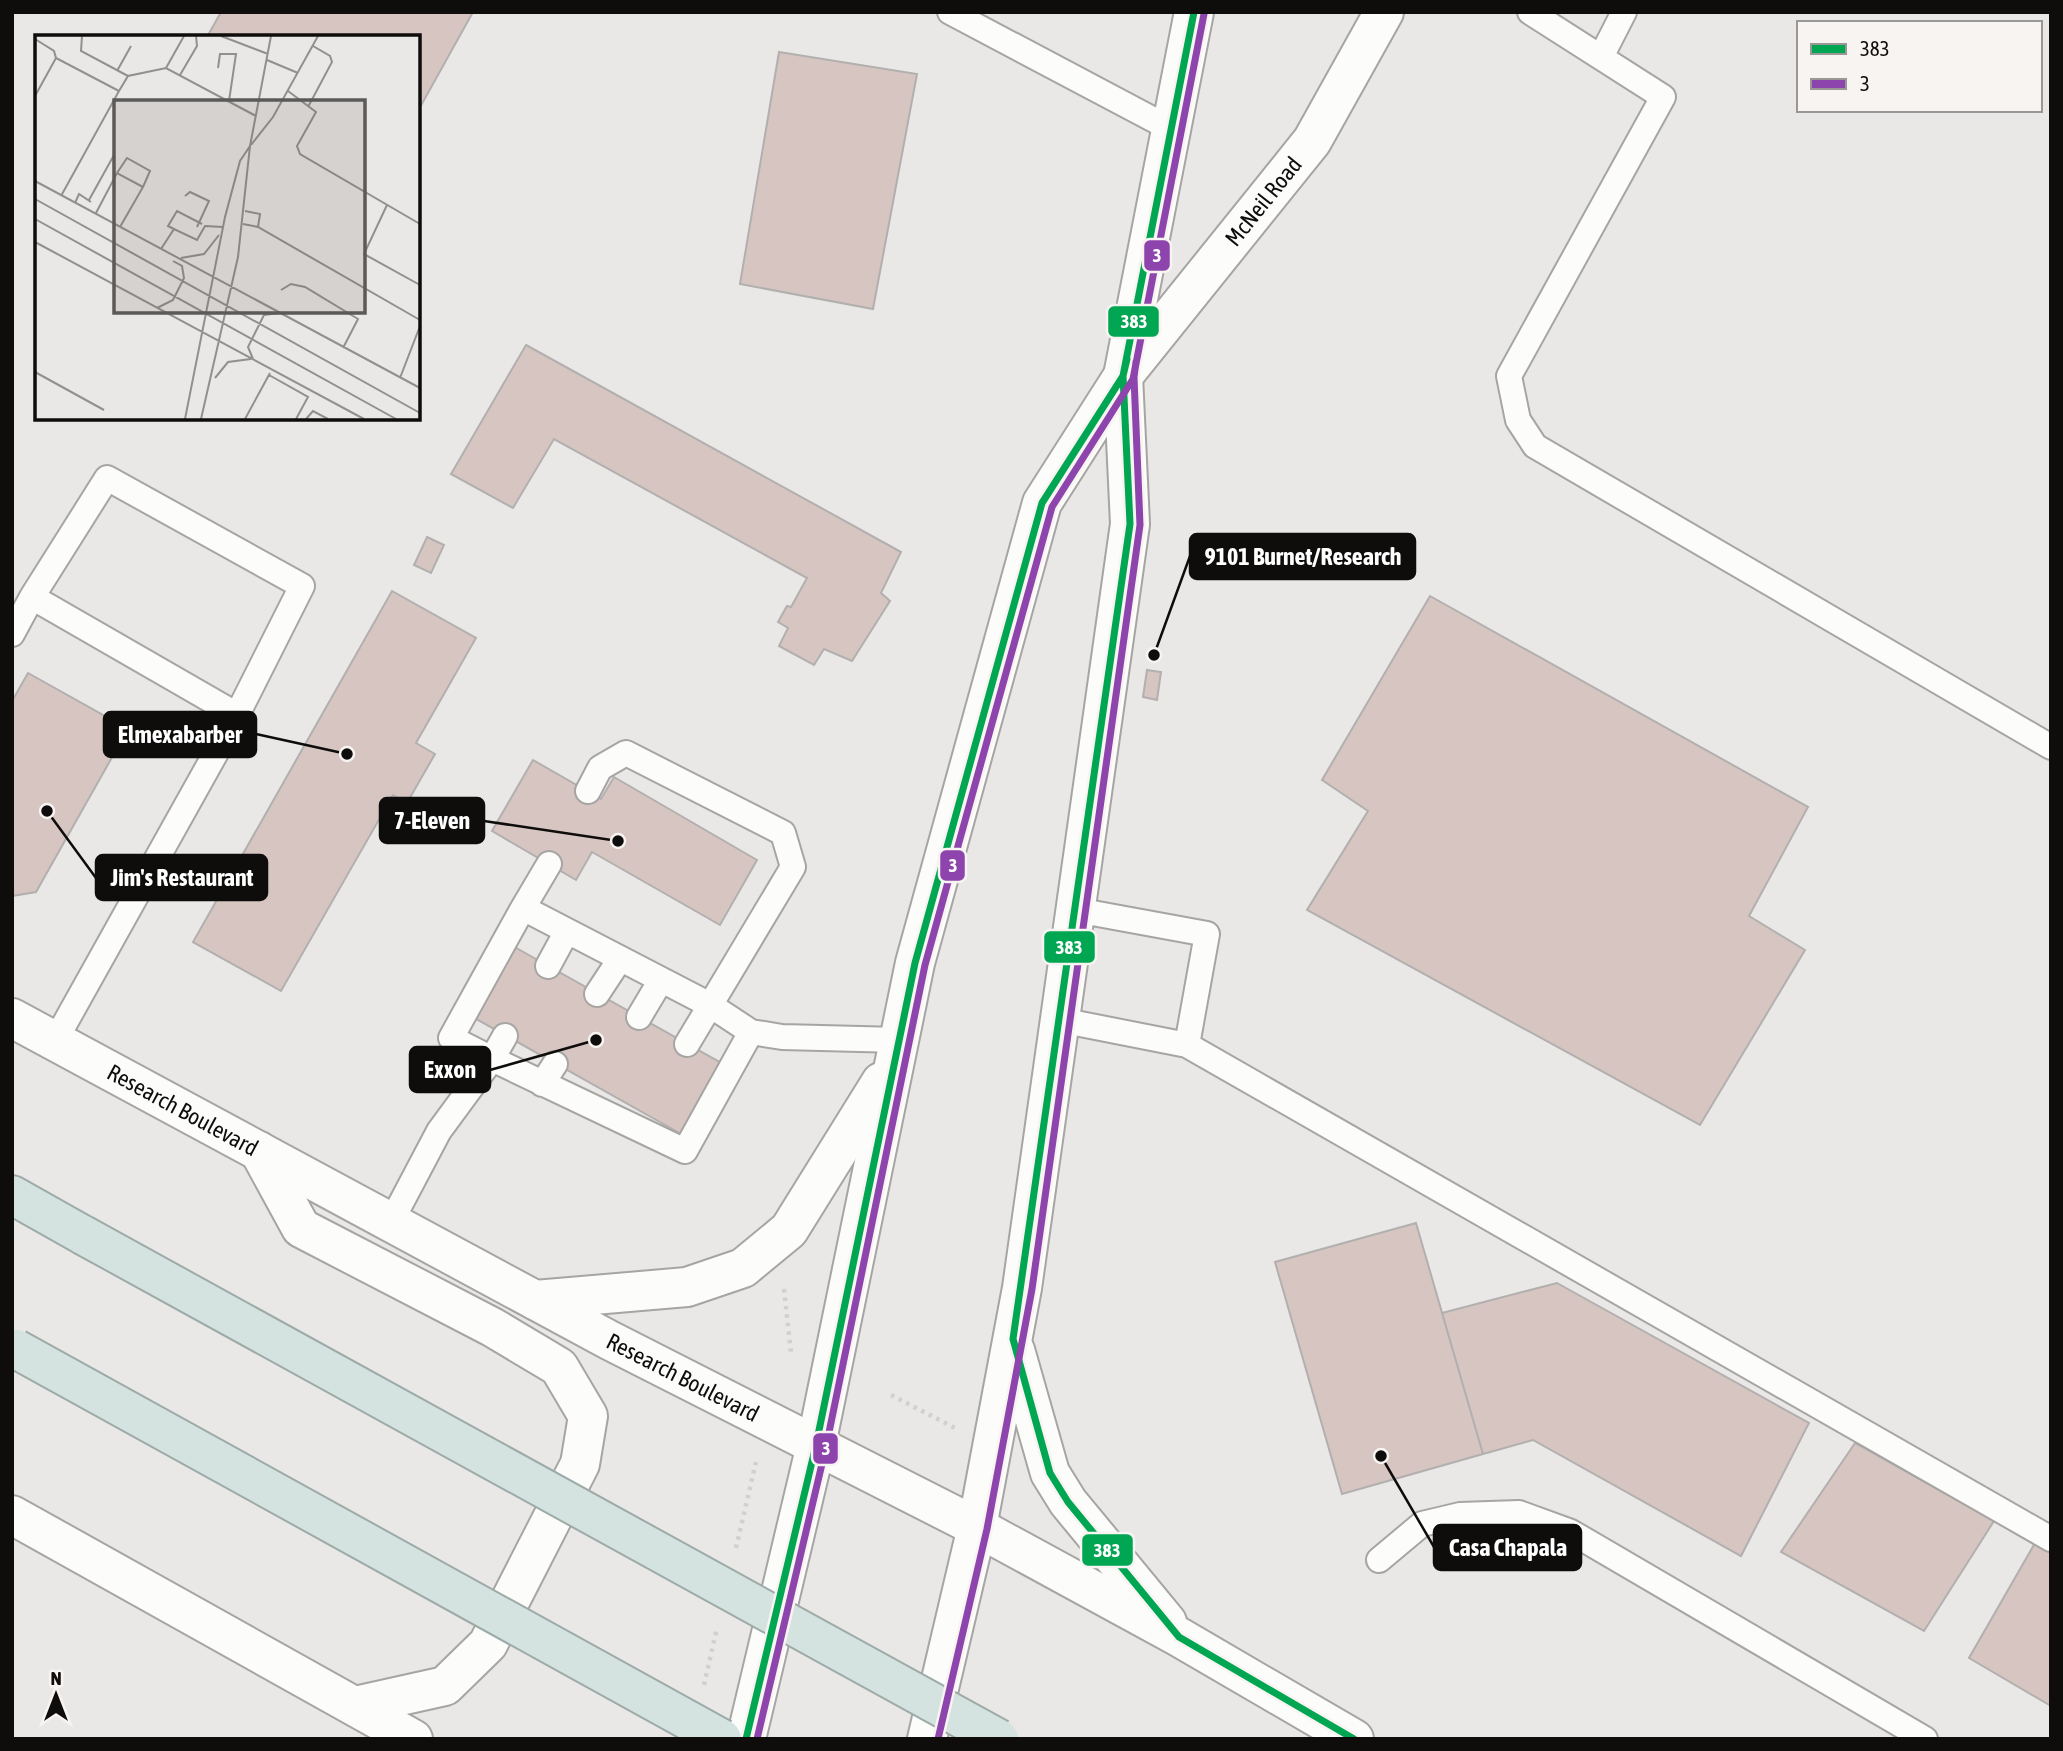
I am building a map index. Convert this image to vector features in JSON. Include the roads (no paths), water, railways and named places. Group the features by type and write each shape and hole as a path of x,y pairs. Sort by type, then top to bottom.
{"highway":[{"path":"12,1195 999,1739"},
{"path":"14,1348 722,1739"}],"main road":[{"path":"928,1739 977,1527 1013,1339 1130,524 1123,376 1194,12"},
{"name":"McNeil Road","path":"1123,376 1312,141 1384,12"},
{"path":"746,1739 816,1445 915,963 1042,503 1123,376"},
{"name":"Research Boulevard","path":"12,1018 535,1300 977,1527 1179,1637 1354,1739"},
{"path":"535,1300 687,1287 743,1268 789,1230 897,1050"},
{"path":"258,1151 300,1228 492,1327 559,1367 588,1416 580,1464 488,1644 445,1686 355,1706"},
{"path":"1013,1339 1050,1473 1068,1502 1179,1637"},
{"path":"12,1515 413,1739"}],"lane":[{"path":"950,12 1173,130"},
{"path":"1530,12 1663,97 1509,376 1518,420 1535,446 2051,747"},
{"path":"1601,57 1624,12"},
{"path":"12,634 32,597 107,478 302,586 237,715 55,1041"},
{"path":"32,597 237,715"},
{"path":"588,791 600,768 626,753 783,833 793,867 687,1044"},
{"path":"549,864 451,1038 492,1059 549,1074 642,1123 685,1151 751,1032"},
{"path":"523,908 710,1005 751,1032 897,1050"},
{"path":"1076,910 1207,934 1187,1045"},
{"path":"548,966 568,931"},
{"path":"597,994 620,959"},
{"path":"639,1017 661,980"},
{"path":"1060,1020 1187,1045 2051,1539"},
{"path":"391,1222 439,1131 492,1059 505,1036"},
{"path":"1379,1560 1422,1524 1460,1515 1519,1513 1571,1532 1925,1739"}],"place":[{"name":"9101 Burnet/Research","path":"1154,655"},
{"name":"Elmexabarber","path":"347,754"},
{"name":"Jim's Restaurant","path":"47,811"},
{"name":"7-Eleven","path":"618,841"},
{"name":"Exxon","path":"596,1040"},
{"name":"Casa Chapala","path":"1381,1456"}]}
